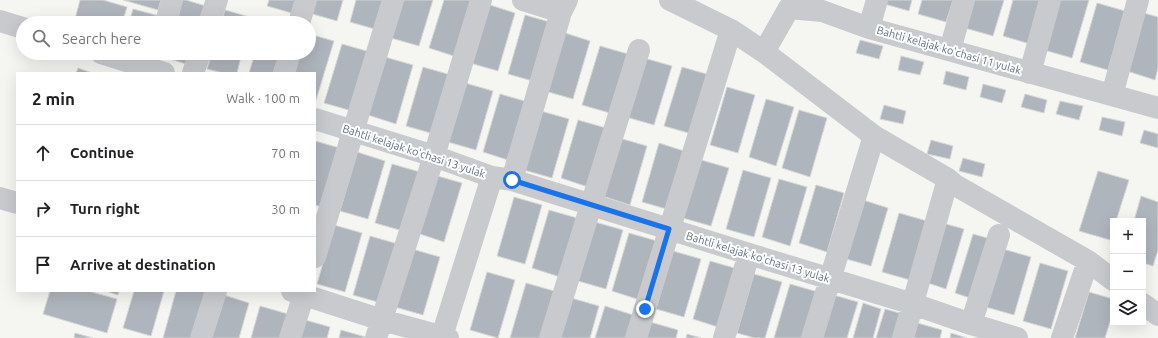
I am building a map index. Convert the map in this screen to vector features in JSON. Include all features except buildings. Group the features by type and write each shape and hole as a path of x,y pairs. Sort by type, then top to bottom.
{"street":[{"path":"168,16 172,0"},
{"path":"211,16 217,0"},
{"path":"301,16 306,0"},
{"path":"316,254 393,0"},
{"path":"379,329 434,156 481,0"},
{"path":"290,338 300,292 379,329 440,337 502,178 564,6 523,0"},
{"path":"670,0 700,7 764,52 874,136 948,179 955,185 1088,261 1110,278"},
{"path":"869,28 876,0"},
{"path":"950,50 964,0"},
{"path":"1030,72 1050,0"},
{"path":"1112,95 1138,0"},
{"name":"Bahtli kelajak ko'chasi 11 yulak","path":"764,52 790,4 822,11 869,28 1158,108"},
{"path":"0,20 16,26"},
{"path":"636,338 731,30"},
{"path":"550,338 639,50"},
{"path":"135,60 159,65"},
{"path":"193,72 198,60"},
{"path":"284,72 288,60"},
{"name":"Bahtli kelajak ko'chasi 13 yulak","path":"316,119 913,304 1017,338"},
{"path":"812,338 874,136"},
{"path":"903,338 948,179"},
{"path":"0,198 16,203"},
{"path":"971,324 999,234"},
{"path":"724,338 749,254"},
{"path":"1062,338 1088,261"},
{"path":"202,338 216,292"},
{"path":"1146,306 1158,315"}],"route":[{"path":"512,180 669,229 645,309"}]}
